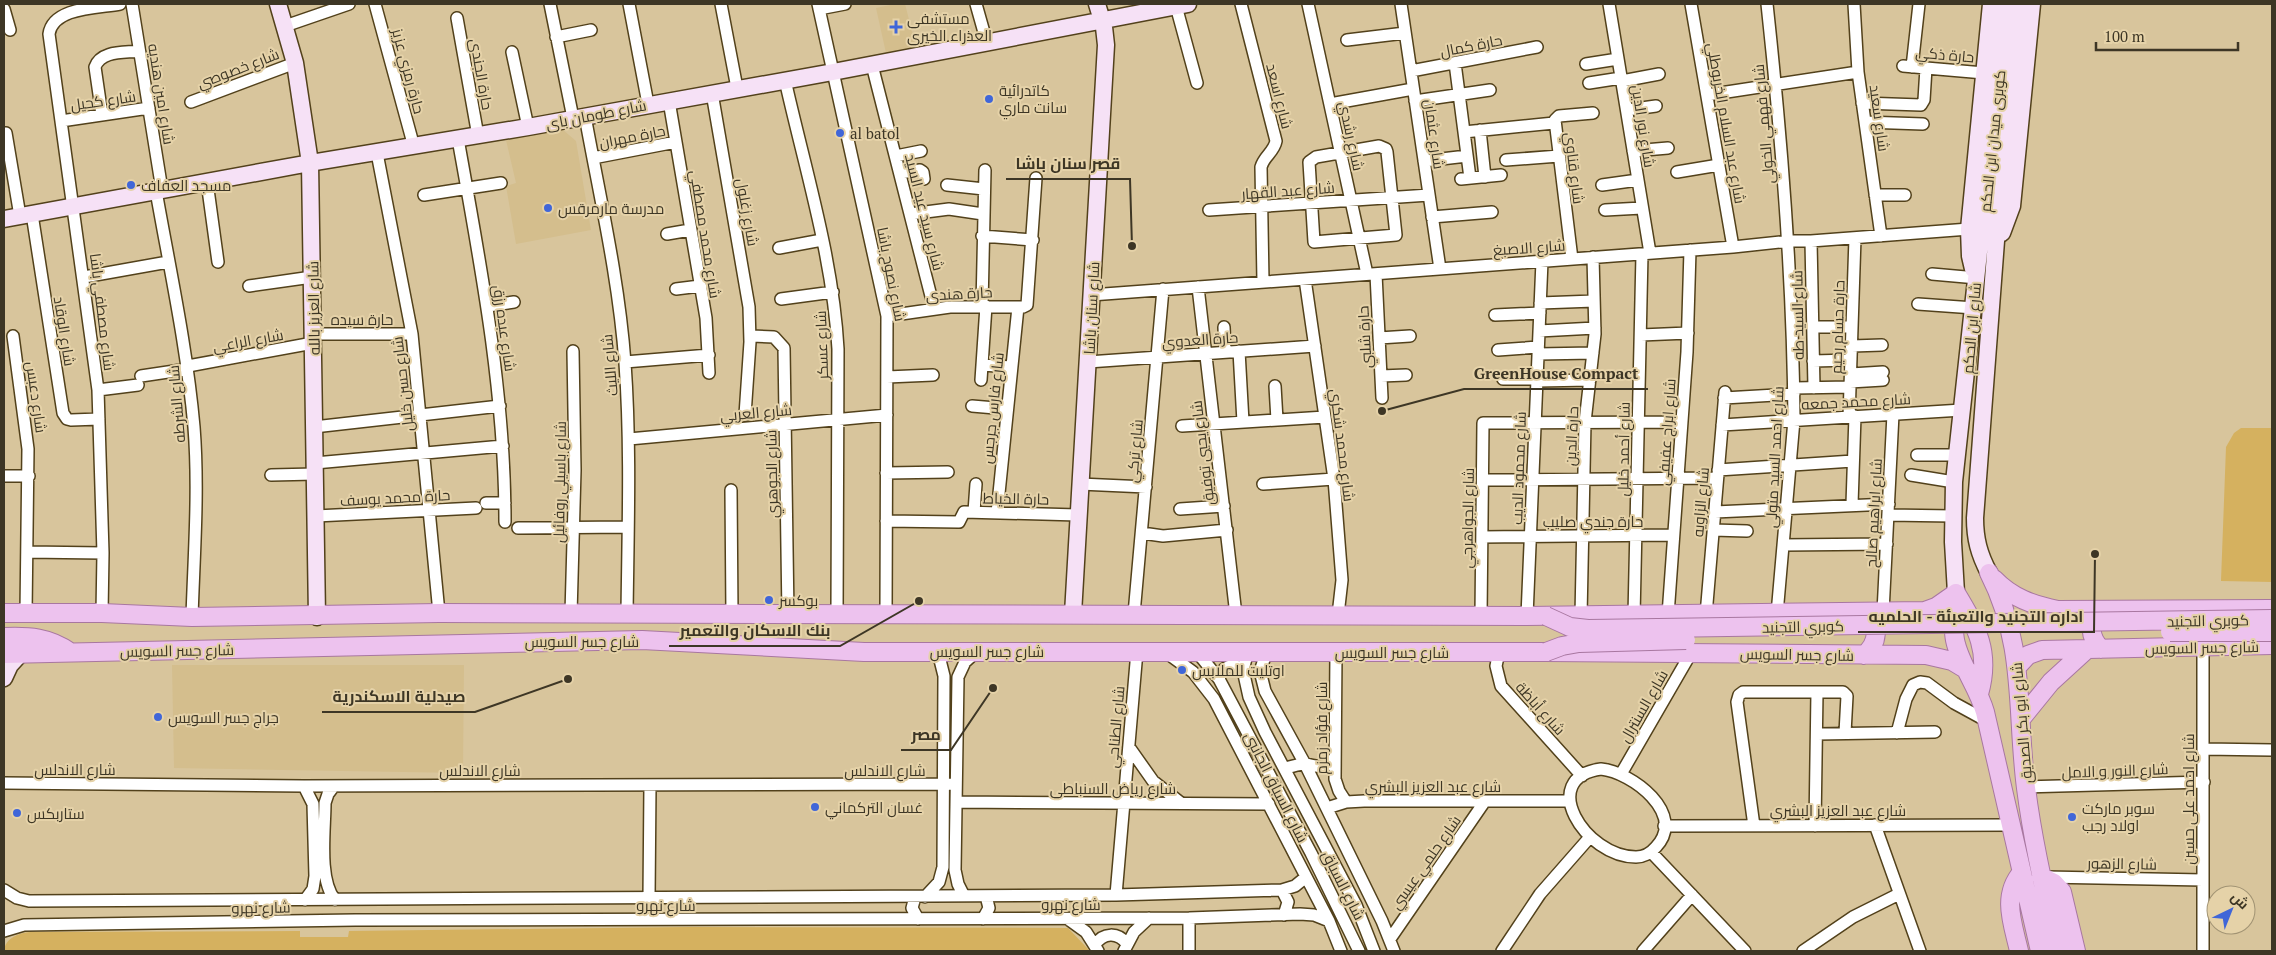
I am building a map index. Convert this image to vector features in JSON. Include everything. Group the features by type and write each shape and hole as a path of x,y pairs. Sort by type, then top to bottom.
{"main road":[{"name":"شارع العزيز بالله","path":"278,4 295,63 310,163 317,617"},
{"name":"شارع سنان باشا","path":"1073,614 1106,45 1097,4"},
{"name":"شارع ابن الحكم","path":"1956,593 1953,516 1954,482 1977,278 1970,256 1969,229 1991,4"},
{"name":"كوبرى ميدان ابن الحكم","path":"1996,241 1993,200 2006,4"},
{"name":"كوبرى ميدان ابن الحكم","path":"1977,278 1993,200 2020,4"},
{"name":"شارع ابن الحكم","path":"1989,573 1980,556 1975,537 1974,518 1996,241 2006,225 2012,206 2032,4"},
{"name":"شارع طومان باى","path":"18,216 872,65 1182,5"},
{"path":"1989,573 2003,588 2014,595 2038,606 2058,610 2272,609"},
{"name":"شارع ابو بكر الصديق","path":"1989,573 2005,609 2013,638 2026,787 2041,877 2058,951"},
{"path":"1956,593 1973,622 1980,639 1984,667 1979,694"},
{"name":"شارع ابو بكر الصديق","path":"1956,593 1954,631 1960,656 1979,694 1987,721 2040,951"},
{"name":"شارع جسر السويس","path":"4,613 102,613 192,617 317,617 438,613 1668,616 1925,611 1936,607 1956,593"},
{"path":"2021,719 2047,686 2093,649 2092,623 2099,611"},
{"path":"4,627 33,626 45,621 55,613"},
{"path":"1861,613 1868,616 1876,629 1875,644 1864,655"},
{"name":"كوبري التجنيد","path":"1546,616 1570,627 1588,629 2272,619"},
{"name":"كوبري التجنيد","path":"1546,652 1570,644 1588,642 2101,632 2272,632"},
{"path":"4,637 27,636 44,639 70,653"},
{"name":"شارع جسر السويس","path":"12,654 632,640 864,652 1546,652 1935,656 1952,661 1967,670"},
{"name":"شارع جسر السويس","path":"2017,667 2034,652 2272,645"},
{"path":"4,678 12,654"},
{"path":"2041,877 2054,883 2062,892 2076,951"},
{"path":"2019,951 2009,898 2013,884 2023,880"}],"street":[{"name":"شارع مصطفي باشا","path":"102,613 103,553 98,390 84,277 49,34 56,18 67,13 120,4"},
{"name":"شارع امين هنديه","path":"132,4 149,108 159,191"},
{"path":"285,26 349,4"},
{"name":"حارة رمزي عزيز","path":"375,4 414,147"},
{"name":"شارع الليث","path":"550,4 556,37 593,158 617,293 625,362 629,438 627,614"},
{"path":"629,4 648,104"},
{"path":"721,4 737,88"},
{"path":"818,6 845,4"},
{"path":"976,4 987,43"},
{"name":"شارع اسعد","path":"1241,4 1276,141 1275,147 1263,161 1263,282"},
{"name":"شارع رشدي","path":"1308,4 1350,201 1359,239 1371,274"},
{"name":"شارع عثمان","path":"1401,4 1440,269"},
{"name":"شارع نور الدين","path":"1609,4 1638,180 1646,253"},
{"name":"شارع عبد السلام الخربوطلي","path":"1691,4 1733,247"},
{"name":"شارع فهمي الخولي","path":"1767,4 1789,241"},
{"name":"شارع سعيد","path":"1854,4 1858,72 1881,236"},
{"name":"حارة ذكي","path":"1919,4 1907,67 1984,73"},
{"path":"1182,5 1197,83"},
{"name":"شارع نصوح باشا","path":"818,6 888,316 886,615"},
{"path":"4,9 10,30"},
{"name":"حارة الجندى","path":"457,18 478,136"},
{"path":"556,37 591,30"},
{"path":"1347,40 1405,33"},
{"name":"حارة كمال","path":"1411,72 1537,48"},
{"path":"102,115 95,67 97,62 109,54 139,51"},
{"path":"512,52 528,127"},
{"path":"1586,64 1618,59"},
{"name":"شارع خصوصي","path":"192,102 295,63"},
{"path":"1456,63 1467,156 1465,178 1501,175"},
{"name":"شارع سيد عيد السيد","path":"872,65 910,214 924,253 934,308"},
{"path":"1862,103 1921,105 1924,100 1926,68"},
{"path":"1707,95 1858,72"},
{"path":"1590,83 1659,74"},
{"name":"شارع عسكر","path":"784,80 833,292 838,349 837,615"},
{"path":"1330,104 1414,95 1459,95 1490,90"},
{"name":"شارع زغلول","path":"712,93 748,297 751,336 745,415"},
{"name":"شارع محمد مصطفي","path":"669,101 700,286 709,355 709,373"},
{"path":"1627,110 1656,106"},
{"name":"شارع كحيل","path":"61,121 149,108"},
{"name":"شارع قناوي","path":"1572,259 1554,123 1559,116 1593,113"},
{"path":"1865,122 1923,124"},
{"path":"1464,132 1554,123"},
{"path":"1480,130 1485,177"},
{"name":"شارع الوقاد","path":"6,133 18,216 63,413 67,419 71,420 99,419"},
{"name":"شارع عبده رزق","path":"458,139 488,306 500,406 505,522"},
{"name":"حارة مهران","path":"593,158 676,142"},
{"path":"1379,146 1386,149 1392,198 1397,232 1395,236 1317,243 1313,241 1309,162 1316,157 1379,146"},
{"path":"1633,152 1668,148"},
{"path":"896,156 921,151"},
{"name":"شارع حسن خليل","path":"377,153 412,334 438,613"},
{"path":"1424,161 1467,156"},
{"path":"1506,160 1559,156"},
{"path":"1676,172 1719,165"},
{"path":"900,173 920,170 923,172 924,179"},
{"path":"981,380 984,306 982,236 984,170"},
{"path":"1018,307 1026,307 1028,301 1036,178"},
{"path":"1602,185 1638,180"},
{"path":"207,182 218,262"},
{"path":"424,195 501,183"},
{"path":"947,185 984,189"},
{"name":"شارع الشرطه","path":"159,191 168,262 188,368 194,430 196,480 192,617"},
{"name":"شارع عبد القهار","path":"1209,210 1429,195"},
{"path":"1875,196 1905,195"},
{"path":"906,198 918,196"},
{"path":"1605,210 1642,208"},
{"path":"910,214 949,209 983,214"},
{"path":"1432,217 1492,212"},
{"name":"شارع الاصبغ","path":"1091,295 1733,247 1789,241 1969,229"},
{"path":"667,234 690,230"},
{"path":"982,236 1032,240"},
{"name":"حارة حسام رحيم","path":"1852,504 1853,461 1850,381 1855,238"},
{"path":"778,248 822,240"},
{"name":"شارع احمد السيد متولي","path":"1777,614 1794,420 1789,241"},
{"name":"شارع السيد طه","path":"1811,241 1814,388"},
{"name":"شارع ابراج عفيفي","path":"1668,616 1688,334 1690,250"},
{"name":"شارع أحمد خليل","path":"1634,616 1641,336 1646,253"},
{"name":"حارة الدين","path":"1581,616 1585,422 1595,328 1593,257"},
{"name":"شارع محمود الديب","path":"1527,616 1542,261"},
{"path":"84,277 168,262"},
{"name":"حارة شلبي","path":"1371,274 1379,338 1382,398"},
{"path":"1932,274 1977,278"},
{"path":"249,286 312,277"},
{"name":"شارع محمد شكري","path":"1305,279 1334,479 1342,580 1338,615"},
{"path":"676,289 700,286"},
{"name":"شارع يحيي توفيق","path":"1198,287 1236,615"},
{"name":"شارع تركي","path":"1134,614 1163,290"},
{"path":"781,299 833,292"},
{"path":"1495,315 1594,301"},
{"path":"488,306 514,302"},
{"path":"1918,304 1974,308"},
{"name":"حارة هندى","path":"888,316 934,308 1018,307"},
{"name":"شارع فارس جرجس","path":"997,513 1018,307"},
{"path":"1224,327 1225,352"},
{"path":"1813,328 1852,327"},
{"path":"1539,331 1595,328"},
{"name":"حارة سيده","path":"313,339 412,334"},
{"path":"1641,336 1688,334"},
{"name":"شارع دعبس","path":"14,336 26,417 29,476 26,613"},
{"name":"شارع الجوهري","path":"751,336 774,336 784,348 788,615"},
{"path":"1379,338 1410,336"},
{"name":"شارع الراعي","path":"98,390 313,339"},
{"path":"1852,346 1882,345"},
{"name":"حارة العدوي","path":"1088,362 1315,346"},
{"path":"1498,350 1593,353"},
{"name":"شارع باسيلي روفائيل","path":"570,614 574,528 573,351"},
{"path":"1238,351 1243,422"},
{"path":"625,362 709,355"},
{"path":"1813,361 1851,360"},
{"path":"982,364 1012,367"},
{"path":"887,377 933,375"},
{"path":"1380,376 1406,376"},
{"path":"1794,391 1883,376"},
{"path":"1503,379 1590,380"},
{"path":"1276,386 1277,420"},
{"name":"شارع الزاويه","path":"1706,615 1725,395 1794,391"},
{"path":"314,428 500,406"},
{"path":"972,406 1007,409"},
{"name":"شارع محمد جمعه","path":"1722,425 1962,410"},
{"name":"شارع ابراهيم صالح","path":"1883,612 1893,414"},
{"name":"شارع العربي","path":"629,438 887,415"},
{"path":"1182,426 1325,417"},
{"name":"شارع الجواهرجي","path":"1481,616 1483,424 1485,422 1535,422"},
{"path":"1535,422 1682,422"},
{"path":"271,475 424,453 503,446"},
{"path":"1917,455 1957,455"},
{"path":"1483,480 1677,478 1790,465 1853,461"},
{"path":"886,473 948,472"},
{"path":"1912,475 1954,482"},
{"path":"4,476 29,476"},
{"path":"1263,484 1334,479"},
{"path":"974,512 976,484"},
{"path":"1080,484 1146,487"},
{"path":"731,490 732,614"},
{"name":"حارة محمد يوسف","path":"316,516 430,511 505,503"},
{"path":"1714,512 1852,504 1888,510 1953,516"},
{"path":"1180,509 1224,506"},
{"name":"حارة الخياط","path":"886,521 959,522 963,512 1078,515"},
{"path":"384,513 384,525"},
{"path":"518,528 628,527"},
{"path":"1142,532 1162,536 1227,530"},
{"path":"1713,530 1747,531"},
{"name":"حارة جندي صليب","path":"1482,537 1673,535"},
{"path":"1783,545 1887,544"},
{"path":"27,552 103,553"},
{"name":"شارع احمد على حسين","path":"2203,647 2203,951"},
{"path":"964,896 955,874 958,677 964,662 976,651"},
{"name":"شارع الطناحي","path":"1116,895 1137,651"},
{"name":"شارع السباق","path":"1248,651 1243,670 1249,697 1356,905 1374,951"},
{"path":"1268,651 1262,664 1261,682 1327,808 1394,951"},
{"path":"918,919 912,908 920,897 936,886 942,871 944,672 940,660 932,652"},
{"name":"شارع السباق الجانبى","path":"1165,652 1193,672 1204,685 1229,727 1329,921 1340,951"},
{"name":"شارع السباق","path":"1198,652 1219,679 1311,853 1359,951"},
{"name":"شارع فؤاد زمزم","path":"1336,652 1336,783 1346,802"},
{"name":"شارع أباظة","path":"1499,652 1496,666 1501,686 1582,776"},
{"name":"شارع السنترال","path":"1621,774 1691,653"},
{"path":"1219,679 1221,672 1230,666 1237,666 1243,670"},
{"path":"1896,732 1908,694 1913,685 1920,682 1927,683 1954,703 1987,721"},
{"path":"1754,826 1738,697 1743,692 1840,691 1846,694 1844,733"},
{"path":"1815,826 1817,692"},
{"path":"1229,727 1241,721"},
{"path":"1817,734 1935,732"},
{"path":"1129,746 1149,776 1182,803"},
{"path":"2204,749 2272,750"},
{"path":"1284,768 1305,764 1322,767 1335,757"},
{"path":"1601,769 1621,774 1640,786 1651,796 1662,815 1664,826 1660,843 1651,852 1636,857 1623,855 1605,848 1590,837 1573,816 1570,801 1575,785 1582,776 1601,769"},
{"name":"شارع النور و الامل","path":"2026,787 2204,782"},
{"name":"شارع الاندلس","path":"4,783 304,786 956,784"},
{"path":"649,898 650,785"},
{"path":"304,786 313,804 315,876 313,889 305,900"},
{"path":"334,786 328,794 325,803 325,867 327,886 335,900"},
{"name":"شارع حلمي عيسي","path":"1390,939 1485,801"},
{"name":"شارع عبد العزيز البشري","path":"1327,808 1346,802 1570,801"},
{"name":"شارع رياض السنباطى","path":"956,802 1269,804"},
{"name":"شارع عبد العزيز البشري","path":"1664,826 2011,825"},
{"path":"1875,826 1920,951"},
{"path":"1502,951 1540,894 1590,837"},
{"path":"1651,852 1745,951"},
{"path":"1297,859 1311,853"},
{"name":"شارع نهرو","path":"4,890 17,898 29,901 920,897 1116,895 1282,890 1295,886 1306,877"},
{"name":"شارع الزهور","path":"2041,877 2203,880"},
{"path":"1282,890 1288,902 1284,915"},
{"path":"1803,951 1853,917 1899,894"},
{"path":"1643,951 1692,895"},
{"path":"983,919 989,908 986,896"},
{"path":"355,900 361,910 355,920"},
{"path":"285,921 282,911 286,901"},
{"name":"شارع نهرو","path":"4,931 24,926 355,920 1068,919 1314,915 1329,921"},
{"path":"1125,948 1138,927 1149,918"},
{"path":"1189,918 1189,951"},
{"path":"1068,919 1086,932 1096,948"},
{"path":"1096,948 1100,939 1108,935 1121,938 1125,948"}],"shaded area":[{"name":"مستشفى العذراء الخيرى","path":"905,4 916,47 886,53 876,8"},
{"name":"مدرسة مارمرقس","path":"562,129 576,141 591,230 516,244 506,186 516,183 506,140"},
{"path":"2241,428 2272,428 2272,582 2221,581 2226,447 2234,433"},
{"path":"172,665 464,665 463,773 174,768"},
{"path":"690,927 1068,928 1088,951 4,951 5,946 10,940 17,935 30,932 300,931 300,937 348,937 349,931"}],"place":[{"name":"مستشفى العذراء الخيرى","path":"896,27"},
{"name":"كاتدرائية سانت ماري","path":"989,99"},
{"name":"al batol","path":"840,133"},
{"name":"مسجد العفاف","path":"131,185"},
{"name":"مدرسة مارمرقس","path":"548,208"},
{"name":"قصر سنان باشا","path":"1132,246"},
{"name":"GreenHouse Compact","path":"1382,411"},
{"name":"اداره التجنيد والتعبئة - الحلميه","path":"2095,554"},
{"name":"بوكسر","path":"769,600"},
{"name":"بنك الاسكان والتعمير","path":"919,601"},
{"name":"اوتليت للملابس","path":"1182,670"},
{"name":"صيدلية الاسكندرية","path":"568,679"},
{"name":"مصر","path":"993,688"},
{"name":"جراج جسر السويس","path":"158,717"},
{"name":"غسان التركماني","path":"815,807"},
{"name":"ستاربكس","path":"17,813"},
{"name":"سوبر ماركت اولاد رجب","path":"2072,817"}]}
